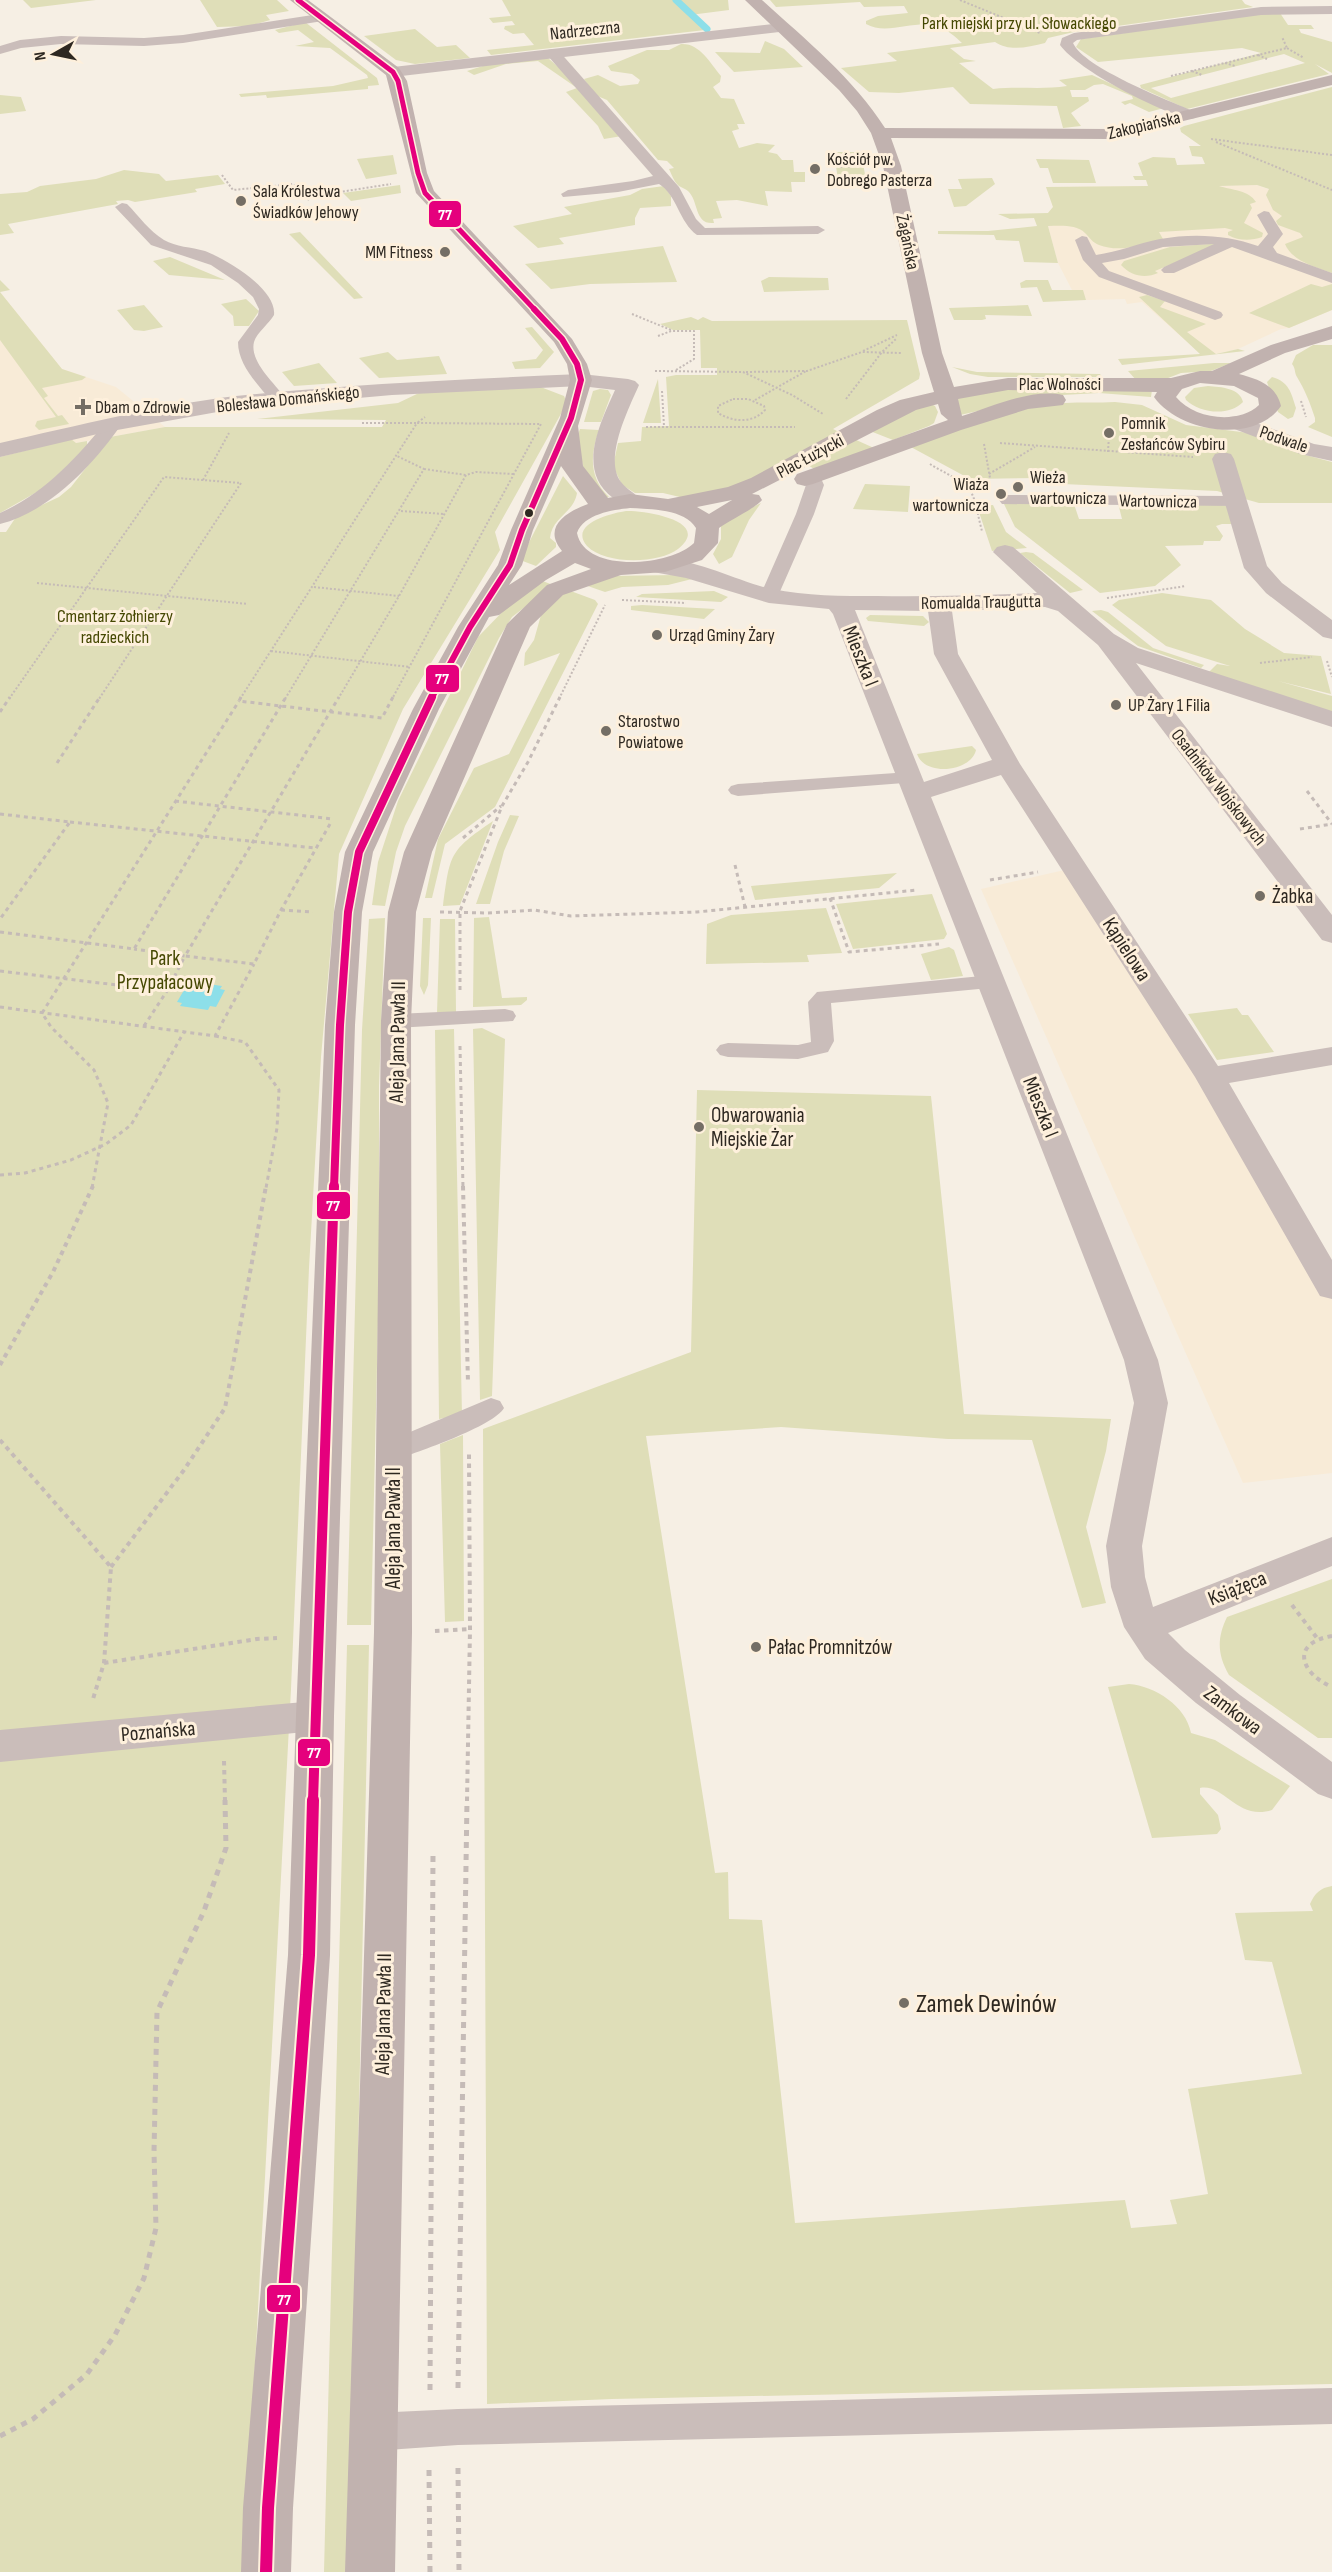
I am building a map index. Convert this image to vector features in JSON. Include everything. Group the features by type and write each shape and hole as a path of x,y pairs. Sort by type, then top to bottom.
{"street":[{"path":"266,2572 268,2508 309,1955 315,1716 340,1025 348,912 359,852 426,709 470,627 510,565 522,530 568,425 581,380 577,364 562,339 425,193 418,174 394,75 298,0"},
{"name":"Żagańska","path":"753,0 851,92 880,133 892,166 936,364 954,425"},
{"name":"Nadrzeczna","path":"394,75 454,71 495,60 782,28"},
{"name":"Zakopiańska","path":"880,133 1109,135 1332,80"},
{"path":"1216,377 1278,349 1332,332"},
{"path":"1256,387 1270,369 1306,342"},
{"path":"936,364 958,374 1008,384"},
{"name":"Plac Wolności","path":"945,395 1008,384 1088,383 1149,386 1175,384 1200,377 1216,377"},
{"path":"1175,384 1167,390 1165,397 1169,405 1197,419 1237,422 1255,418 1267,411 1270,401 1256,387 1238,380 1216,377"},
{"name":"Bolesława Domańskiego","path":"0,450 112,425 234,403 392,389 581,380 628,386 610,426 604,460 608,480 630,501"},
{"name":"Plac Łużycki","path":"670,505 734,493 759,483 885,415 908,405 945,395"},
{"name":"Plac Wolności","path":"954,425 1026,403 1053,400 1094,398 1169,405"},
{"name":"Podwale","path":"1267,411 1290,428 1332,448"},
{"name":"Podwale","path":"1237,422 1308,449 1332,454"},
{"path":"568,425 572,467 601,506"},
{"name":"Plac Łużycki","path":"706,526 733,508 812,476 954,425"},
{"path":"1223,459 1256,568 1274,588 1332,632"},
{"path":"630,501 670,505 694,514 706,526 709,534 706,544 699,552 681,562 661,567 615,589 601,565 576,553 567,543 566,532 572,521 584,512 601,506 630,501"},
{"path":"699,552 714,578"},
{"path":"1005,552 1066,606"},
{"path":"470,627 538,575 576,553"},
{"name":"Romualda Traugutta","path":"661,567 689,571 769,596 836,603 939,604 1047,600 1066,606 1105,639 1129,654 1332,719"},
{"name":"Aleja Jana Pawła II","path":"370,2572 393,1632 396,1021 402,912 418,852 519,624 555,590 615,589"},
{"name":"Mieszka I","path":"836,603 844,612 1142,1360 1151,1402 1124,1546 1125,1567 1134,1607 1143,1627"},
{"name":"Kąpielowa","path":"939,604 946,654 1007,764 1210,1077 1332,1288"},
{"name":"Osadników Wojskowych","path":"1105,639 1332,934"},
{"path":"913,784 933,789 1007,764"},
{"path":"1210,1077 1332,1056"},
{"name":"Książęca","path":"1143,1627 1332,1551"},
{"name":"Zamkowa","path":"1143,1627 1166,1655 1215,1697 1332,1783"},
{"name":"Poznańska","path":"0,1746 315,1716"}],"lane":[{"path":"1190,115 1103,74 1071,51 1067,41 1074,37 1267,10 1332,10"},
{"path":"0,50 27,43 81,39 166,41 319,18"},
{"path":"553,53 661,174 661,179"},
{"path":"571,198 620,194 661,179 672,184 694,226 702,232 818,230"},
{"path":"122,207 157,242 196,253 217,263 233,273 263,300 267,309 266,315 247,339 246,347 253,365 278,399"},
{"path":"1264,215 1265,220 1276,234 1265,247 1271,255"},
{"path":"1082,240 1091,261 1104,274 1215,315"},
{"path":"1091,261 1119,256 1162,243 1214,240 1232,242 1332,278"},
{"path":"1170,270 1232,242"},
{"path":"0,519 34,504 54,489 72,473 112,425"},
{"path":"769,596 805,514 815,485 812,476"},
{"name":"Wartownicza","path":"1008,501 1236,501"},
{"path":"738,790 913,784"},
{"path":"728,1050 798,1052 820,1047 823,1041 819,1002 825,997 992,982"},
{"path":"396,1021 506,1016"},
{"path":"394,1450 480,1414"},
{"path":"373,2432 458,2427 1332,2406"}],"path":[{"path":"960,0 1026,25 1047,36"},
{"path":"1169,76 1287,48 1267,10"},
{"path":"1258,55 1267,58"},
{"path":"1225,63 1235,66"},
{"path":"1192,71 1202,75"},
{"path":"1203,134 1239,153 1332,190"},
{"path":"1211,139 1332,155"},
{"path":"222,175 233,190 293,184 309,200"},
{"path":"327,194 399,183"},
{"path":"632,314 671,331"},
{"path":"658,336 671,331 694,331 694,359 676,371"},
{"path":"755,400 764,406 764,413 753,419 737,420 718,413 718,406 733,399 755,400 807,371 862,352 904,332 882,352 844,402"},
{"path":"862,352 890,352"},
{"path":"651,370 807,371"},
{"path":"743,372 778,388 824,415"},
{"path":"661,382 664,426"},
{"path":"203,480 232,427 234,403"},
{"path":"736,426 737,420"},
{"path":"42,1013 156,830 314,587 417,423 541,424 378,729"},
{"path":"642,427 795,427"},
{"path":"1108,452 1109,435"},
{"path":"977,442 984,442 992,486"},
{"path":"994,443 1223,459"},
{"path":"989,474 1036,446"},
{"path":"397,456 424,469 466,475 476,472 516,474"},
{"path":"924,461 969,488 974,497 974,506 989,554 1005,552"},
{"path":"134,949 424,469"},
{"path":"144,1026 167,991 185,956 399,596 466,475"},
{"path":"0,712 164,477 241,483 57,763"},
{"path":"400,511 444,514"},
{"path":"37,583 248,604"},
{"path":"1099,600 1186,586"},
{"path":"314,587 399,596"},
{"path":"459,2572 458,2296 470,1629 480,1414 460,1018 460,911 502,806 528,762 615,589 695,604"},
{"path":"271,651 410,667"},
{"path":"1275,661 1321,656"},
{"path":"239,701 382,718"},
{"path":"1300,829 1332,824 1307,791"},
{"path":"175,801 333,819 281,910 215,1036"},
{"path":"0,814 315,848"},
{"path":"0,919 70,822"},
{"path":"735,865 745,907"},
{"path":"436,912 488,913 534,910 571,916 697,912 954,886 1073,866"},
{"path":"830,898 849,952 975,940"},
{"path":"281,910 322,912"},
{"path":"0,932 254,964"},
{"path":"0,971 167,991"},
{"path":"0,1007 245,1042 279,1090 277,1128 225,1408 184,1470 111,1567 104,1663 80,1739"},
{"path":"0,1365 53,1272 95,1182 108,1103 94,1070 51,1027 42,1013"},
{"path":"0,1174 25,1173 71,1160 101,1146 131,1125 184,1032"},
{"path":"0,1440 111,1567"},
{"path":"1332,1636 1317,1638 1308,1644 1303,1652 1308,1672 1317,1681 1332,1687"},
{"path":"0,2436 33,2419 87,2374 115,2335 144,2278 156,2228 154,2152 157,2012 204,1911 226,1848 224,1725"}],"shaded area":[{"path":"1257,185 1332,213 1332,310 1289,328 1281,329 1238,349 1216,354 1201,354 1142,302 1127,304 1125,299 1086,300 1082,290 1072,290 1058,263 1048,226 1048,213 1053,207 1046,187"},
{"path":"0,292 62,369 116,387 165,427 76,443 0,507"},
{"path":"1069,869 1332,1290 1332,1473 1243,1483 981,889"}],"green space":[{"path":"23,0 96,0 31,8"},
{"path":"200,0 277,0 289,11 266,15 270,20 250,26 217,27"},
{"path":"502,0 728,0 729,10 690,15 705,30 491,55 487,50 534,45 524,33 513,34 504,29 505,26 515,25 512,21 493,23 489,18 511,16"},
{"name":"Park miejski przy ul. Słowackiego","path":"770,0 1242,0 1253,7 1074,32 1048,38 1045,43 1026,47 1013,48 995,42 950,48 964,59 976,61 959,63 993,89 1067,86 1059,80 1092,75 1164,108 1149,112 1130,103 1125,105 1121,102 1133,99 1132,96 1103,84 1094,85 1085,90 1070,90 1072,97 1088,97 1089,101 1071,113 1081,126 1063,128 1057,106 970,104 953,87 899,93 869,92 841,68 897,61 887,53 962,43 951,33 929,24 883,28 866,24 866,21 878,16 908,13 904,6 864,7 860,2 776,7"},
{"path":"1280,13 1288,25 1311,25 1314,29 1299,29 1301,33 1332,42 1332,73 1315,64 1329,74 1187,109 1141,88 1140,85 1261,53 1242,48 1098,62 1076,47 1081,39","holes":["1284,54 1305,63 1171,98 1151,88"]},
{"path":"305,22 377,78 379,85 368,86 368,89 267,98 266,95 241,97 239,94 333,86 368,78 330,48 295,46 314,42 298,30 279,33 275,30"},
{"path":"415,29 437,47 456,45 470,58 415,64 396,60 364,36"},
{"path":"765,41 784,49 803,67 734,72 715,52 760,53"},
{"path":"681,44 694,47 704,55 721,76 720,82 713,87 721,98 734,99 745,124 737,124 739,129 732,131 739,148 757,143 775,145 768,152 777,154 782,160 793,160 794,172 805,172 805,182 791,182 792,192 765,191 768,206 737,200 716,201 722,218 713,219 714,223 708,223 700,216 691,195 674,180 669,169 674,168 667,161 658,160 607,100 595,95 584,79 598,75 620,86 638,84 640,80 632,74 611,71 608,66 647,50 669,50"},
{"path":"548,58 564,72 622,136 604,139 598,126 566,92 577,88 538,61 506,64 474,75 467,71 486,65"},
{"path":"1332,87 1332,273 1305,263 1288,250 1285,244 1303,237 1300,233 1278,225 1276,221 1282,216 1273,210 1266,195 1269,189 1257,185 1219,186 1249,195 1256,202 1250,204 1252,208 1244,223 1263,233 1262,237 1254,239 1245,240 1232,237 1228,235 1228,232 1233,230 1225,228 1159,232 1163,239 1131,247 1115,248 1097,244 1077,228 1048,226 1058,263 1024,262 1019,241 996,240 994,235 938,234 938,231 988,231 1037,226 1034,218 1010,219 998,214 1048,213 1053,207 1046,187 1148,186 1146,180 1135,180 1133,176 1143,176 1138,163 1153,157 1175,158 1177,165 1205,164 1202,157 1192,156 1189,146 1201,146 1181,132 1180,128"},
{"path":"0,95 21,97 26,111 0,114"},
{"path":"834,152 861,152 866,180 838,180"},
{"path":"393,155 397,174 366,179 357,159"},
{"path":"1036,159 1089,160 1096,183 1053,183 1048,168 1040,168"},
{"path":"124,170 159,174 166,181 218,175 225,184 195,189 197,192 135,202 116,201 118,204 8,224 14,233 0,235 0,194 27,192 40,186 96,179"},
{"path":"992,178 995,184 966,206 954,207 948,189 962,189 958,179"},
{"path":"400,185 401,193 351,201 343,193"},
{"path":"664,186 671,196 671,206 640,208 635,218 635,225 559,238 564,244 538,248 513,226 572,214 564,207 630,195 642,189"},
{"path":"300,232 363,298 354,299 289,234"},
{"path":"1222,243 1155,271 1158,273 1153,275 1134,274 1121,265 1124,261 1170,247"},
{"path":"663,246 677,282 590,284 551,289 525,264"},
{"path":"170,257 225,280 169,275 153,261"},
{"path":"769,277 828,278 829,290 764,292 761,281"},
{"path":"0,280 10,290 0,292"},
{"path":"1026,280 1048,280 1052,290 1083,290 1086,300 1043,302 1037,287 1021,288 1020,283"},
{"path":"1311,284 1322,287 1332,284 1332,310 1289,328 1249,313"},
{"path":"0,292 62,369 86,377 82,380 42,388 48,396 44,398 58,416 62,415 69,424 39,430 35,426 37,421 56,417 0,340"},
{"path":"1147,295 1165,301 1160,307 1206,324 1187,332 1216,354 1238,349 1245,351 1122,365 1118,359 1200,354 1139,297"},
{"path":"246,299 259,311 249,326 234,326 233,316 221,304"},
{"path":"144,305 163,327 144,331 134,330 117,310"},
{"path":"1028,305 1032,316 985,315 986,319 982,320 954,320 949,308"},
{"path":"691,317 698,320 703,317 712,321 907,320 920,374 919,379 833,429 841,433 767,473 724,490 684,498 663,493 635,493 622,485 613,466 618,443 641,441 642,427 669,426 666,377 717,375 717,368 701,368 700,330 673,330 660,324"},
{"path":"532,327 554,352 540,368 515,369 512,362 536,359 543,350 525,328"},
{"path":"1313,345 1332,345 1332,437 1308,427 1315,422 1315,418 1292,364 1296,355"},
{"path":"388,352 397,360 439,356 447,374 379,378 359,358"},
{"path":"319,363 337,383 294,386 282,372"},
{"path":"1231,363 1211,371 1181,373 1163,380 1137,381 1128,371"},
{"path":"952,367 977,372 1100,374 1102,377 988,377 970,374"},
{"path":"1272,377 1286,385 1291,392 1296,408 1293,417 1288,419 1278,412 1267,382"},
{"path":"658,379 661,423 643,423"},
{"name":"Park Przypałacowy","path":"538,386 564,396 567,403 495,532 500,550 403,709 339,854 321,1057 309,1268 291,1689 244,2572 0,2572 0,532 6,532 16,517 59,497 71,487 110,437 165,427 382,427 386,420 257,419 398,403 419,393"},
{"path":"1208,386 1234,391 1243,402 1230,410 1214,412 1198,408 1186,400 1185,397 1194,388"},
{"path":"1008,389 1152,390 1151,397 1099,393 1044,396 960,415 955,398"},
{"path":"608,390 611,395 601,422 584,422 593,391"},
{"path":"1115,402 1142,405 1186,425 1249,433 1298,453 1332,462 1332,503 1259,503 1217,491 1041,483 1040,478 970,479 909,446 1025,409 1065,403"},
{"path":"931,404 938,412 934,423 929,426 893,440 870,431 902,414"},
{"path":"580,429 599,430 594,448 593,466 602,490 609,497 600,499 586,481 577,437"},
{"path":"71,439 76,443 87,441 87,447 44,488 0,513 0,457"},
{"path":"854,439 874,448 814,469 808,465"},
{"path":"563,476 577,493 572,506 552,531 550,538 556,543 556,547 536,566 520,560"},
{"path":"865,484 910,486 908,512 853,509"},
{"path":"761,503 749,520 732,557 719,564 713,554 721,539 721,526 732,517"},
{"path":"1118,503 1214,503 1230,507 1243,524 1216,526 1223,536 1220,541 1204,541 1203,545 1165,546 1181,565 1155,586 1100,593 1015,527 1004,504 1074,504 1079,519 1122,519"},
{"path":"993,505 1006,532 1027,548 992,551 977,506"},
{"path":"626,511 646,512 671,519 681,524 687,531 687,539 678,549 669,554 646,560 606,557 587,546 583,532 587,526 602,517"},
{"path":"1020,553 1033,553 1083,590 1070,593"},
{"path":"676,575 692,579 668,585 622,587 605,592 582,584 611,576"},
{"path":"540,580 553,585 512,617 499,638 405,826 396,852 385,906 372,905 378,862 398,801 478,637 514,600"},
{"path":"568,590 595,600 598,604 495,807 445,844 432,898 425,898 438,839 474,768 509,754 560,653 524,666 525,653 534,640 541,615"},
{"path":"714,591 728,597 721,602 636,597 642,594"},
{"path":"1162,593 1211,600 1245,629 1284,653 1321,656 1331,694 1278,681 1332,696 1332,714 1209,672 1217,664 1230,666 1166,646 1112,605 1119,600"},
{"path":"631,606 715,609 704,619 631,610"},
{"path":"1092,611 1108,612 1153,648 1204,665 1201,668 1138,646"},
{"path":"870,615 923,616 929,622 924,626 868,621 866,618"},
{"path":"972,746 976,750 966,763 948,769 929,766 917,754"},
{"path":"510,815 519,816 504,851 490,904 476,904 498,842"},
{"path":"493,821 460,905 443,906 450,864 454,855 468,840"},
{"path":"897,873 879,888 755,900 751,886"},
{"path":"932,894 947,934 944,939 853,949 836,904"},
{"path":"826,908 842,953 807,955 809,962 706,964 707,924 731,915"},
{"path":"489,917 502,998 527,997 521,1005 473,1007 474,918"},
{"path":"385,918 379,1086 379,1277 371,1625 347,1625 362,1030 369,919"},
{"path":"423,918 431,918 428,985 424,995 420,986"},
{"path":"440,919 455,919 456,1012 437,1013"},
{"path":"949,947 954,950 963,976 931,980 921,954"},
{"path":"1237,1008 1242,1015 1248,1015 1274,1052 1217,1060 1188,1014"},
{"path":"482,1028 505,1039 492,1396 480,1400 473,1029"},
{"path":"454,1029 462,1415 439,1419 435,1030"},
{"path":"697,1090 931,1096 964,1414 1111,1419 1106,1451 1086,1527 1106,1603 1082,1608 1032,1440 948,1439 781,1427 646,1436 715,1873 728,1872 729,1919 762,1920 795,2223 1125,2200 1131,2228 1177,2224 1170,2200 1208,2194 1188,2089 1302,2074 1272,1962 1245,1960 1235,1913 1313,1911 1310,1904 1316,1894 1332,1886 1332,2384 612,2399 487,2404 483,1429 691,1352"},
{"path":"463,1435 464,1621 445,1622 440,1444"},
{"path":"1332,1579 1332,1738 1318,1738 1229,1675 1220,1653 1220,1639 1227,1617"},
{"path":"347,1645 369,1645 349,2572 324,2572"},
{"path":"1129,1684 1159,1693 1183,1714 1191,1733 1215,1740 1290,1786 1272,1810 1260,1812 1249,1810 1240,1807 1216,1791 1200,1788 1200,1794 1218,1815 1221,1829 1217,1834 1152,1838 1108,1687"}],"water":[{"path":"194,982 222,986 220,989 225,990 216,1007 210,1006 208,1010 180,1006 182,1003 177,1002 187,985 192,985"}],"waterway":[{"path":"676,0 707,29"}],"transit line":[{"name":"77","path":"266,2572 268,2508 309,1955 315,1716 340,1025 348,912 359,852 426,709 470,627 510,565 522,530 571,418 581,380 577,364 562,339 425,193 418,173 398,81 393,72 298,0"}],"place":[{"name":"Kościół pw. Dobrego Pasterza","path":"815,169"},
{"name":"Sala Królestwa Świadków Jehowy","path":"241,201"},
{"name":"MM Fitness","path":"445,252"},
{"name":"Dbam o Zdrowie","path":"83,407"},
{"name":"Pomnik Zesłańców Sybiru","path":"1109,433"},
{"name":"Wieża wartownicza","path":"1018,487"},
{"name":"Wiaża wartownicza","path":"1001,494"},
{"name":"Urząd Gminy Żary","path":"657,635"},
{"name":"UP Żary 1 Filia","path":"1116,705"},
{"name":"Starostwo Powiatowe","path":"606,731"},
{"name":"Żabka","path":"1260,896"},
{"name":"Obwarowania Miejskie Żar","path":"699,1127"},
{"name":"Pałac Promnitzów","path":"756,1647"},
{"name":"Zamek Dewinów","path":"904,2003"}],"park label":[{"name":"Cmentarz żołnierzy radzieckich","path":"115,626"}]}
